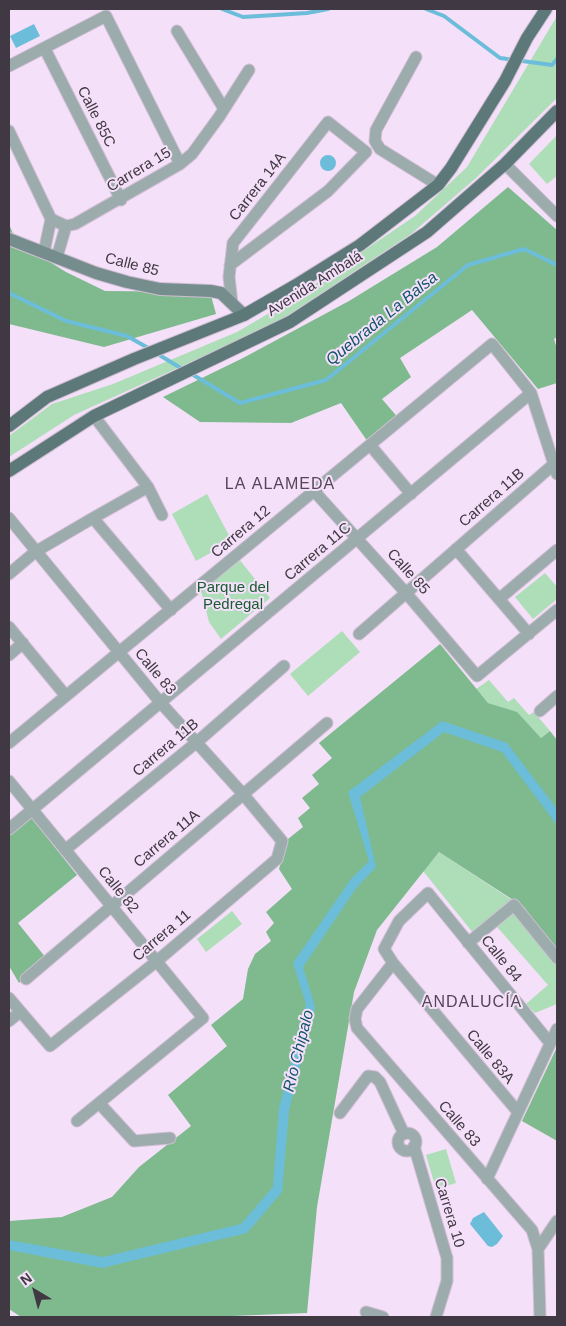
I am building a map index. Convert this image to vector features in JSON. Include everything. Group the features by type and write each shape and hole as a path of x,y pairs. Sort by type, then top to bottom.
{"main road":[{"name":"Avenida Ambalá","path":"9,426 47,397 134,359 244,315 360,245 438,186 505,81 527,38 546,9"},
{"name":"Avenida Ambalá","path":"9,471 94,416 290,322 427,232 505,164 557,111"}],"street":[{"path":"9,66 106,16 180,164"},
{"path":"177,31 224,109"},
{"name":"Calle 85C","path":"45,48 121,200"},
{"path":"416,57 376,130 374,141 380,148 438,186"},
{"name":"Carrera 15","path":"66,226 75,224 121,200 180,164 192,154 249,70"},
{"name":"Carrera 14A","path":"230,265 328,192 366,152 328,122 233,243 230,265 229,277 232,303"},
{"path":"9,131 51,219 44,252"},
{"path":"505,164 557,216"},
{"path":"51,219 66,226 57,257"},
{"name":"Calle 85","path":"9,239 96,273 127,282 160,289 211,291 221,294 244,315"},
{"name":"Carrera 12","path":"9,743 492,344 531,393"},
{"path":"531,393 556,469"},
{"name":"Carrera 11C","path":"9,829 531,393"},
{"path":"94,416 148,487 162,515"},
{"path":"370,445 411,494"},
{"name":"Carrera 11B","path":"359,634 456,549 556,469"},
{"path":"9,574 35,552 148,487"},
{"name":"Calle 85","path":"314,491 406,593 477,676 529,634"},
{"name":"Calle 83","path":"9,518 160,702 243,794 282,841"},
{"path":"93,518 171,610"},
{"path":"456,549 529,634 557,610"},
{"path":"499,599 557,550"},
{"path":"9,627 66,696"},
{"path":"9,655 23,643"},
{"name":"Carrera 11B","path":"65,850 196,742 284,666"},
{"path":"540,711 557,696"},
{"name":"Carrera 11A","path":"26,979 327,722"},
{"name":"Calle 82","path":"9,782 203,1018 98,1103"},
{"name":"Carrera 11","path":"20,1012 50,1046 156,961 277,859 282,841"},
{"name":"Calle 84","path":"384,950 399,922 428,893 550,1043"},
{"path":"468,943 514,905 557,958"},
{"name":"Calle 83A","path":"384,950 518,1112"},
{"name":"Calle 83","path":"393,963 357,1010 355,1019 357,1028 532,1230 538,1248"},
{"path":"9,998 20,1012 9,1021"},
{"path":"487,1179 557,1029"},
{"name":"Carrera 10","path":"340,1113 368,1076 375,1077 380,1082 404,1134 398,1140 400,1148 407,1151 414,1146 448,1258 447,1281 436,1317"},
{"path":"77,1121 98,1103 134,1142 170,1138"},
{"path":"540,1317 538,1248 557,1221"},
{"path":"366,1312 383,1317"}],"green space":[{"path":"557,16 557,98 476,178 411,234 284,318 74,415 9,457 9,436 52,404 113,384 237,332 288,302 415,216 467,167"},
{"path":"557,135 557,176 547,184 529,164"},
{"path":"508,187 557,230 557,337 554,339 557,349 557,383 538,389 472,310 400,358 411,377 382,399 400,420 370,445 341,403 291,423 200,422 163,397 243,358 349,301 437,247"},
{"path":"9,224 16,241 66,272 105,291 210,292 216,314 104,347 9,324"},
{"path":"207,494 232,541 196,561 172,514"},
{"name":"Parque del Pedregal","path":"239,559 270,598 221,639 209,622 201,591"},
{"path":"545,573 557,587 557,599 533,619 515,597"},
{"path":"342,631 360,652 308,696 290,674"},
{"path":"440,644 488,703 517,712 541,738 550,731 557,740 557,956 524,907 439,852 377,930 354,992 317,1207 307,1313 207,1317 21,1317 9,1309 9,1221 62,1217 112,1197 139,1167 191,1126 168,1095 227,1046 211,1025 243,999 248,969 255,954 271,941 266,932 274,923 266,912 292,889 279,869 288,839 303,827 298,818 310,808 302,798 319,784 312,775 332,758 319,743"},
{"path":"489,680 508,702 514,698 529,715 534,712 550,731 541,738 517,713 488,703 476,689"},
{"path":"30,816 77,875 18,923 46,958 19,983 9,966 9,835"},
{"path":"439,852 524,908 557,956 557,1004 535,1013 526,1004 548,985 491,920 474,934 423,871"},
{"path":"232,911 242,924 206,952 197,939"},
{"path":"557,1047 557,1141 522,1121"},
{"path":"446,1149 456,1183 436,1189 426,1155"}],"water":[{"path":"34,24 40,36 16,48 10,36"},
{"path":"325,155 331,155 336,160 334,169 325,171 320,166 320,160"},
{"name":"Río Chipalo","path":"442,721 507,743 557,809 557,825 502,752 444,732 360,797 376,867 357,887 303,967 315,1007 289,1110 282,1192 247,1233 102,1268 9,1250 9,1240 103,1257 241,1224 273,1187 279,1108 306,1004 293,963 351,879 369,861 348,792"},
{"path":"484,1212 503,1236 492,1247 488,1246 470,1224 473,1218"}],"waterway":[{"path":"222,9 243,17 307,13 328,9"},
{"path":"426,9 444,16 500,58 552,65 557,59"},
{"name":"Quebrada La Balsa","path":"190,373 240,403 326,380 468,265 524,249 557,265"},
{"name":"Quebrada La Balsa","path":"9,293 66,321 127,336 150,349"},
{"name":"Quebrada La Balsa","path":"156,353 184,370"}],"district":[{"name":"LA ALAMEDA","path":"280,485"},
{"name":"ANDALUCÍA","path":"472,1003"}]}
